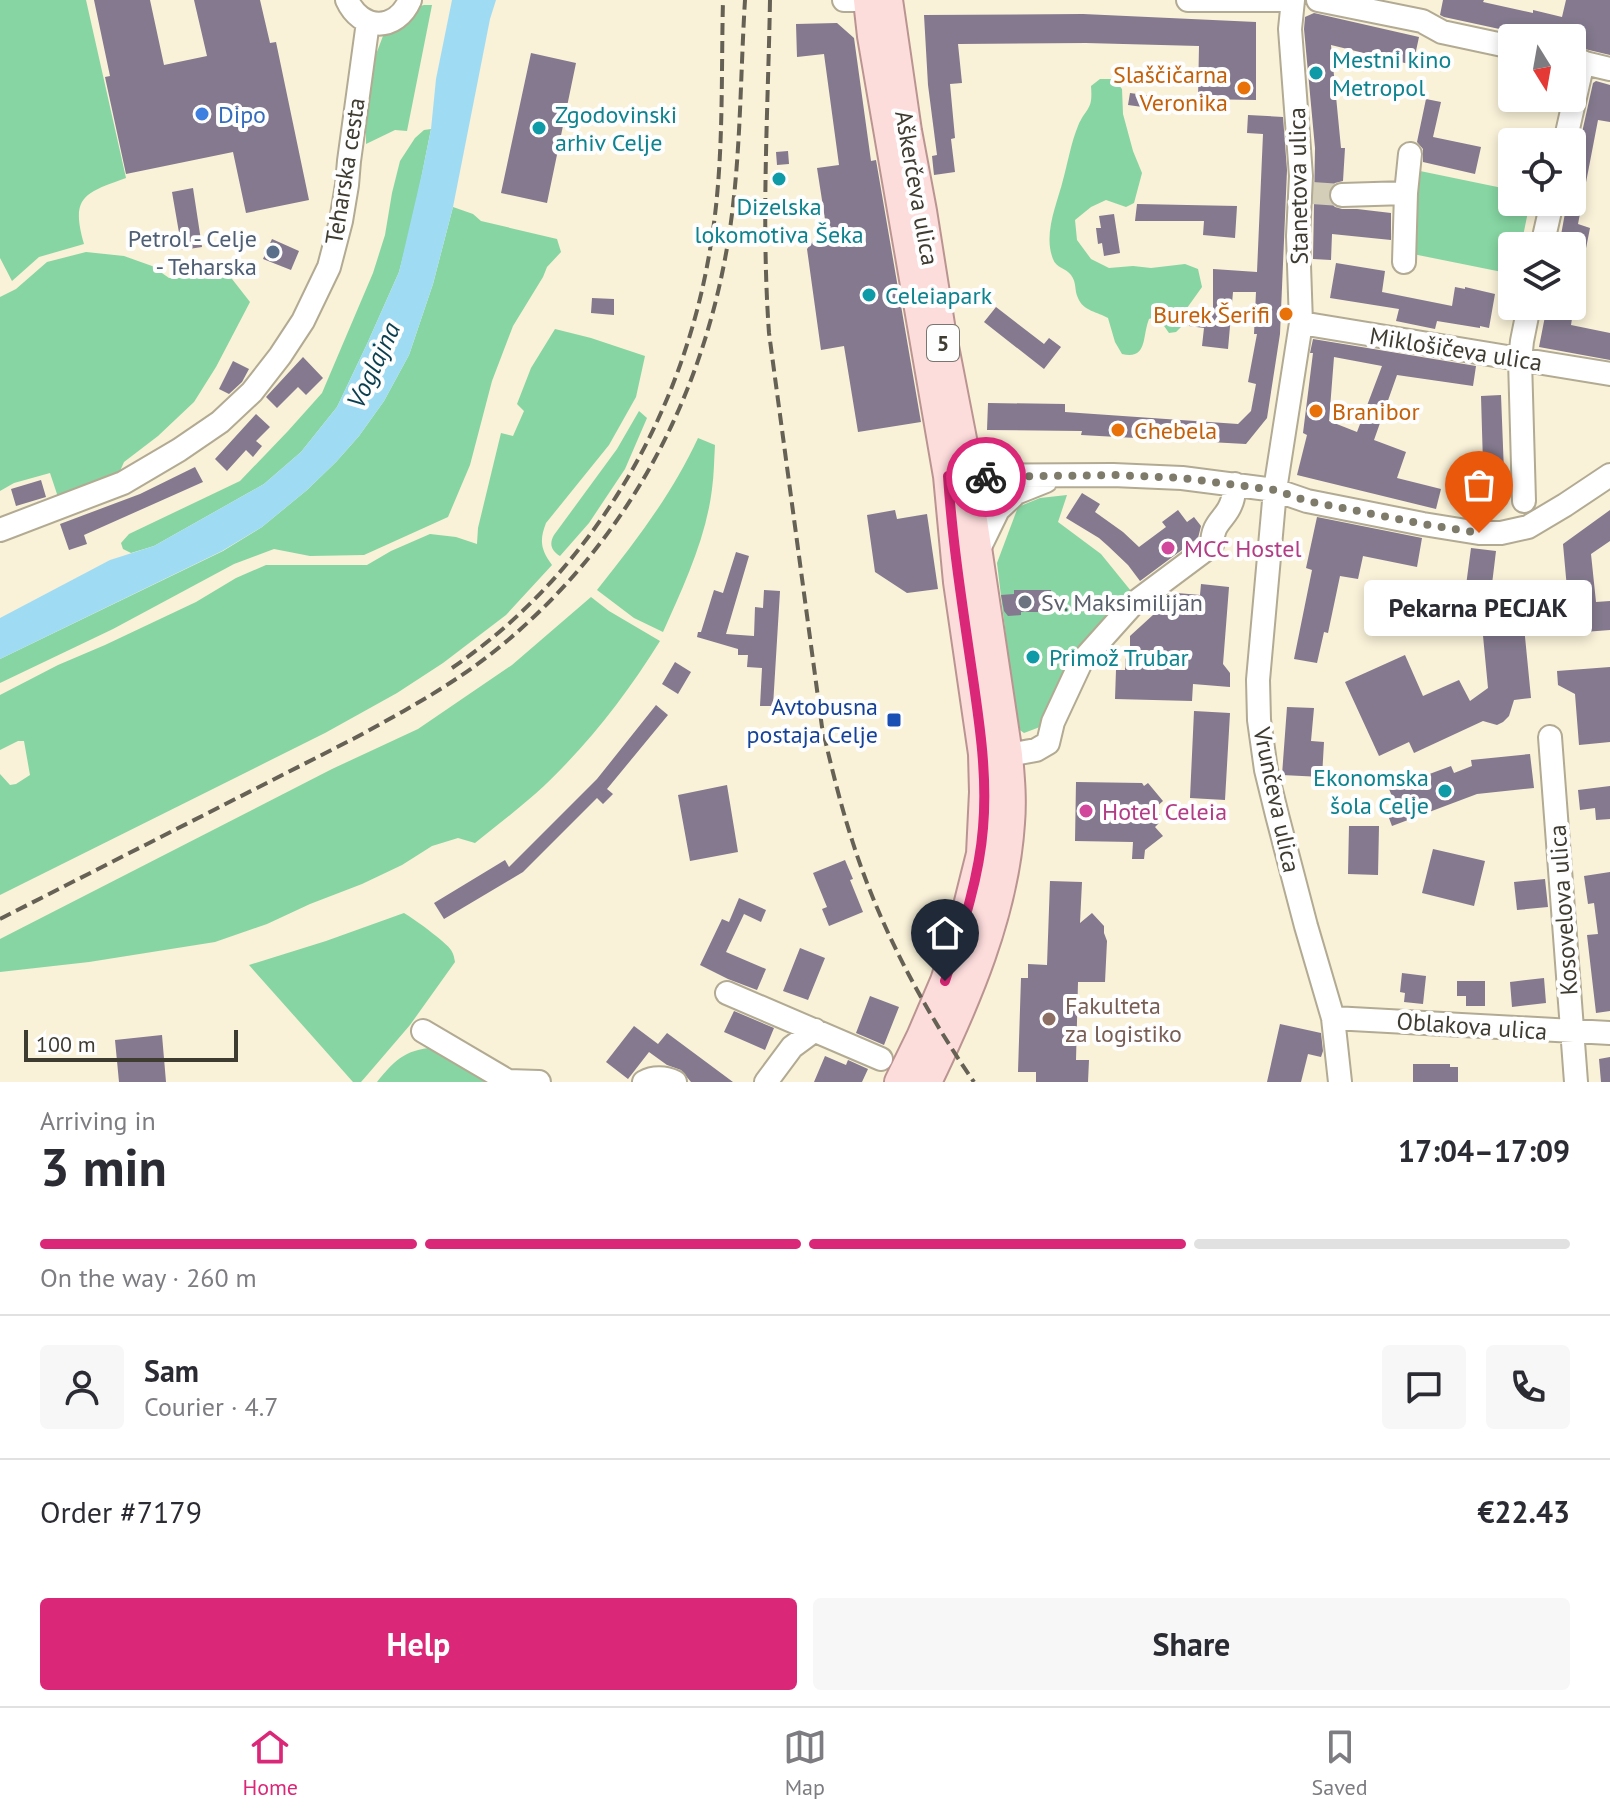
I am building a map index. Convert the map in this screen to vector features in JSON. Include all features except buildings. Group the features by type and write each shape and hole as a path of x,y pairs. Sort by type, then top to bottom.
{"main road":[{"name":"Aškerčeva ulica","path":"869,0 872,36 958,476 978,551 995,755"},
{"name":"Aškerčeva ulica","path":"888,0 941,331 958,476 958,582 995,755"},
{"name":"5","path":"899,1082 945,981 962,930 981,854 984,815 995,755"},
{"name":"5","path":"927,1082 967,994 999,894 1010,823 1011,789 995,755"}],"street":[{"path":"347,0 359,17 379,24 399,17 410,0"},
{"path":"844,0 869,0"},
{"path":"1188,0 1280,0"},
{"name":"Stanetova ulica","path":"1293,0 1290,29 1301,176 1306,193 1298,236 1301,323"},
{"path":"1318,0 1422,21 1442,32 1498,44"},
{"name":"Teharska cesta","path":"0,530 123,483 179,450 220,422 252,392 280,356 303,321 329,267 347,185 368,22"},
{"path":"1586,63 1610,69"},
{"path":"1404,262 1410,154"},
{"path":"1342,195 1406,193"},
{"path":"1524,501 1520,360 1527,320"},
{"name":"Miklošičeva ulica","path":"1301,323 1610,374"},
{"name":"Vrunčeva ulica","path":"1301,323 1275,490 1258,680 1259,720 1270,785 1333,1018 1340,1082"},
{"path":"978,551 998,510 1016,493 1062,475"},
{"path":"958,476 1182,478 1275,490 1307,501 1423,524 1479,533 1501,533 1528,527 1610,475"},
{"path":"995,755 1036,750 1048,743 1053,722 1081,662 1133,604 1212,545 1217,522 1231,505 1235,484"},
{"name":"Kosovelova ulica","path":"1550,737 1576,1082"},
{"path":"727,993 881,1059"},
{"name":"Oblakova ulica","path":"1333,1018 1610,1033"},
{"path":"766,1082 792,1047 815,1030"},
{"path":"423,1031 508,1081 539,1082"},
{"path":"644,1082 651,1078 675,1082"}],"green space":[{"path":"0,0 86,0 126,178 100,188 84,199 79,216 84,244 39,257 12,281 0,258"},
{"path":"432,5 407,131 395,130 366,144 366,81 389,20 406,10"},
{"path":"1100,79 1114,79 1122,89 1123,114 1142,173 1134,203 1126,207 1106,200 1075,220 1077,240 1091,259 1109,268 1185,264 1198,269 1202,287 1187,308 1181,327 1176,332 1169,333 1157,316 1149,319 1143,345 1130,355 1122,354 1108,318 1080,302 1073,278 1054,262 1050,249 1052,219 1073,139 1090,104 1091,86"},
{"path":"431,129 399,272 337,407 301,452 264,484 154,546 131,553 123,549 121,543 129,534 240,481 322,393 373,273 385,235 400,161 415,138 424,130"},
{"path":"1420,171 1498,187 1498,216 1527,216 1524,232 1498,232 1498,271 1403,252"},
{"path":"453,207 473,214 481,221 557,239 561,252 547,267 513,326 492,381 470,465 448,517 364,555 310,556 274,549 234,564 113,629 0,683 0,659 223,551 262,527 336,462 384,401 409,355 433,284"},
{"path":"86,252 124,256 152,266 169,278 191,278 225,270 250,302 194,402 124,462 116,480 58,497 50,473 14,483 0,491 0,297 16,289 47,262"},
{"path":"555,329 645,356 636,397 609,445 546,523 542,545 552,565 506,615 397,693 325,733 0,895 0,774 10,785 30,775 24,741 0,750 0,695 196,602 236,578 266,565 367,565 430,534 456,537 477,544 478,528 501,433 513,436 524,411 517,404 531,368"},
{"path":"639,411 647,418 625,469 589,523 560,556 552,547 554,535 617,449"},
{"path":"698,438 715,445 709,508 693,562 663,632 634,618 597,590 665,498"},
{"path":"1067,495 1058,522 1101,554 1131,591 1092,633 1063,676 1053,722 1024,733 1017,728 997,563 1018,507 1040,498"},
{"path":"591,597 660,641 615,707 577,753 532,797 475,843 458,838 432,846 362,884 215,942 0,972 0,939 332,769 418,729 512,665"},
{"path":"404,913 448,947 455,962 410,1025 361,1082 353,1082 249,965"},
{"path":"440,1047 479,1072 485,1082 377,1082 391,1066 411,1052"}],"water":[{"name":"Voglajna","path":"452,0 496,0 453,207 433,284 409,355 384,401 336,462 262,527 222,551 0,659 0,618 110,560 154,546 264,484 301,452 337,407 399,272 431,129 436,79"}],"tunnel":[{"path":"1312,193 1342,195"}],"railway":[{"path":"452,668 503,628 550,583 591,533 627,480 657,422 681,362 700,300 712,237 720,149 723,0"},
{"path":"0,919 422,701 487,657 534,616 577,572 615,524 647,472 675,418 698,362 728,242 740,121 745,0"},
{"path":"770,0 765,208 769,333 822,727 848,826 875,904 920,996 974,1082"}],"way so far":[{"path":"986,477 1113,475 1235,484 1275,490 1307,501 1479,533"}],"place":[{"name":"Mestni kino Metropol","path":"1316,73"},
{"name":"Slaščičarna Veronika","path":"1244,88"},
{"name":"Dipo","path":"202,114"},
{"name":"Zgodovinski arhiv Celje","path":"539,128"},
{"name":"Dizelska lokomotiva Šeka","path":"779,179"},
{"name":"Petrol - Celje - Teharska","path":"273,252"},
{"name":"Celeiapark","path":"869,295"},
{"name":"Burek Šerifi","path":"1286,314"},
{"name":"Branibor","path":"1316,411"},
{"name":"Chebela","path":"1118,430"},
{"name":"Pekarna PECJAK","path":"1479,533"},
{"name":"MCC Hostel","path":"1168,548"},
{"name":"Sv. Maksimilijan","path":"1025,602"},
{"name":"Primož Trubar","path":"1033,657"},
{"name":"Avtobusna postaja Celje","path":"894,720"},
{"name":"Ekonomska šola Celje","path":"1445,791"},
{"name":"Hotel Celeia","path":"1086,811"},
{"name":"Fakulteta za logistiko","path":"1049,1019"}],"route":[{"path":"945,981 962,930 981,854 984,826 983,754 958,582 948,476 986,477"}]}
